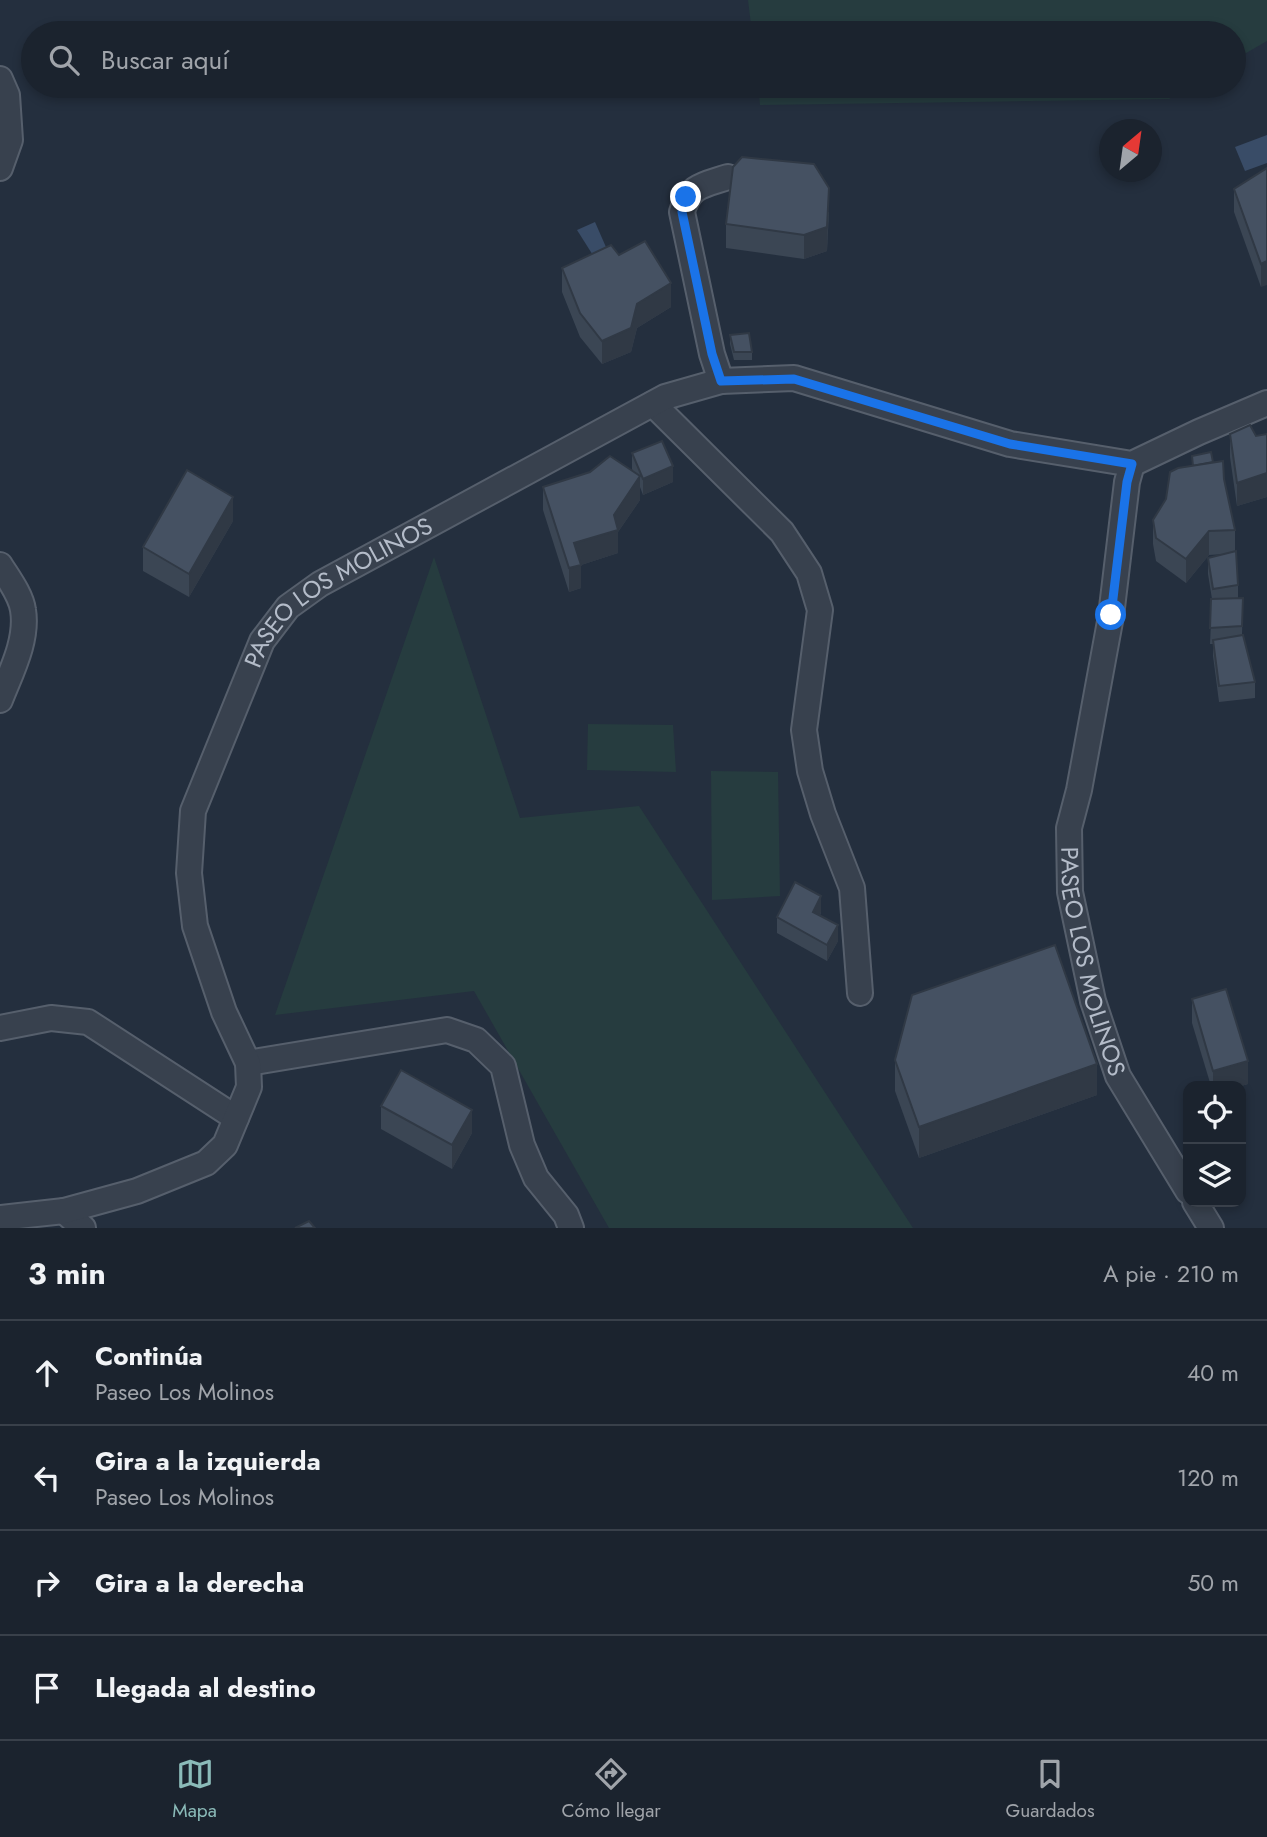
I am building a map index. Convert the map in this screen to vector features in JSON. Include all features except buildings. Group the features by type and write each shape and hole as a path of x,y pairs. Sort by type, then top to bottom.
{"street":[{"path":"0,79 7,95 10,140 0,168"},
{"path":"721,381 712,354 682,212 686,197 697,187 728,177"},
{"name":"PASEO LOS MOLINOS","path":"248,1063 224,1012 195,926 189,873 192,811 262,641 288,607 320,584 665,397 721,381 794,379 1010,444 1132,464 1127,482 1111,615 1079,790 1069,828 1070,892 1093,1001 1118,1076 1183,1183"},
{"path":"1132,464 1267,403"},
{"path":"653,404 782,532 809,573 820,610 804,730 810,771 823,814 852,888 860,993"},
{"path":"0,565 23,607 12,633 16,660 0,700"},
{"path":"0,1028 51,1018 88,1022 236,1118"},
{"path":"0,1218 64,1211 137,1191 206,1163 225,1145 249,1087 248,1063 447,1030 476,1040 503,1066 526,1156 536,1178 566,1215 571,1228"},
{"path":"1198,1207 1211,1228"},
{"path":"64,1211 83,1228"}],"green space":[{"path":"748,0 1267,0 1267,41 1246,53 1246,21 751,21"},
{"path":"759,98 1171,98 1169,99 760,105"},
{"path":"434,557 520,818 639,806 913,1228 609,1228 474,991 275,1015"},
{"path":"588,724 673,725 676,772 587,770"},
{"path":"711,771 778,772 780,896 712,900"}],"water":[{"path":"1267,135 1267,163 1245,171 1235,147"},
{"path":"595,222 609,254 596,260 577,230"}],"route":[{"path":"686,197 682,212 712,354 721,381 794,379 1010,444 1132,464 1127,482 1111,615"}]}
